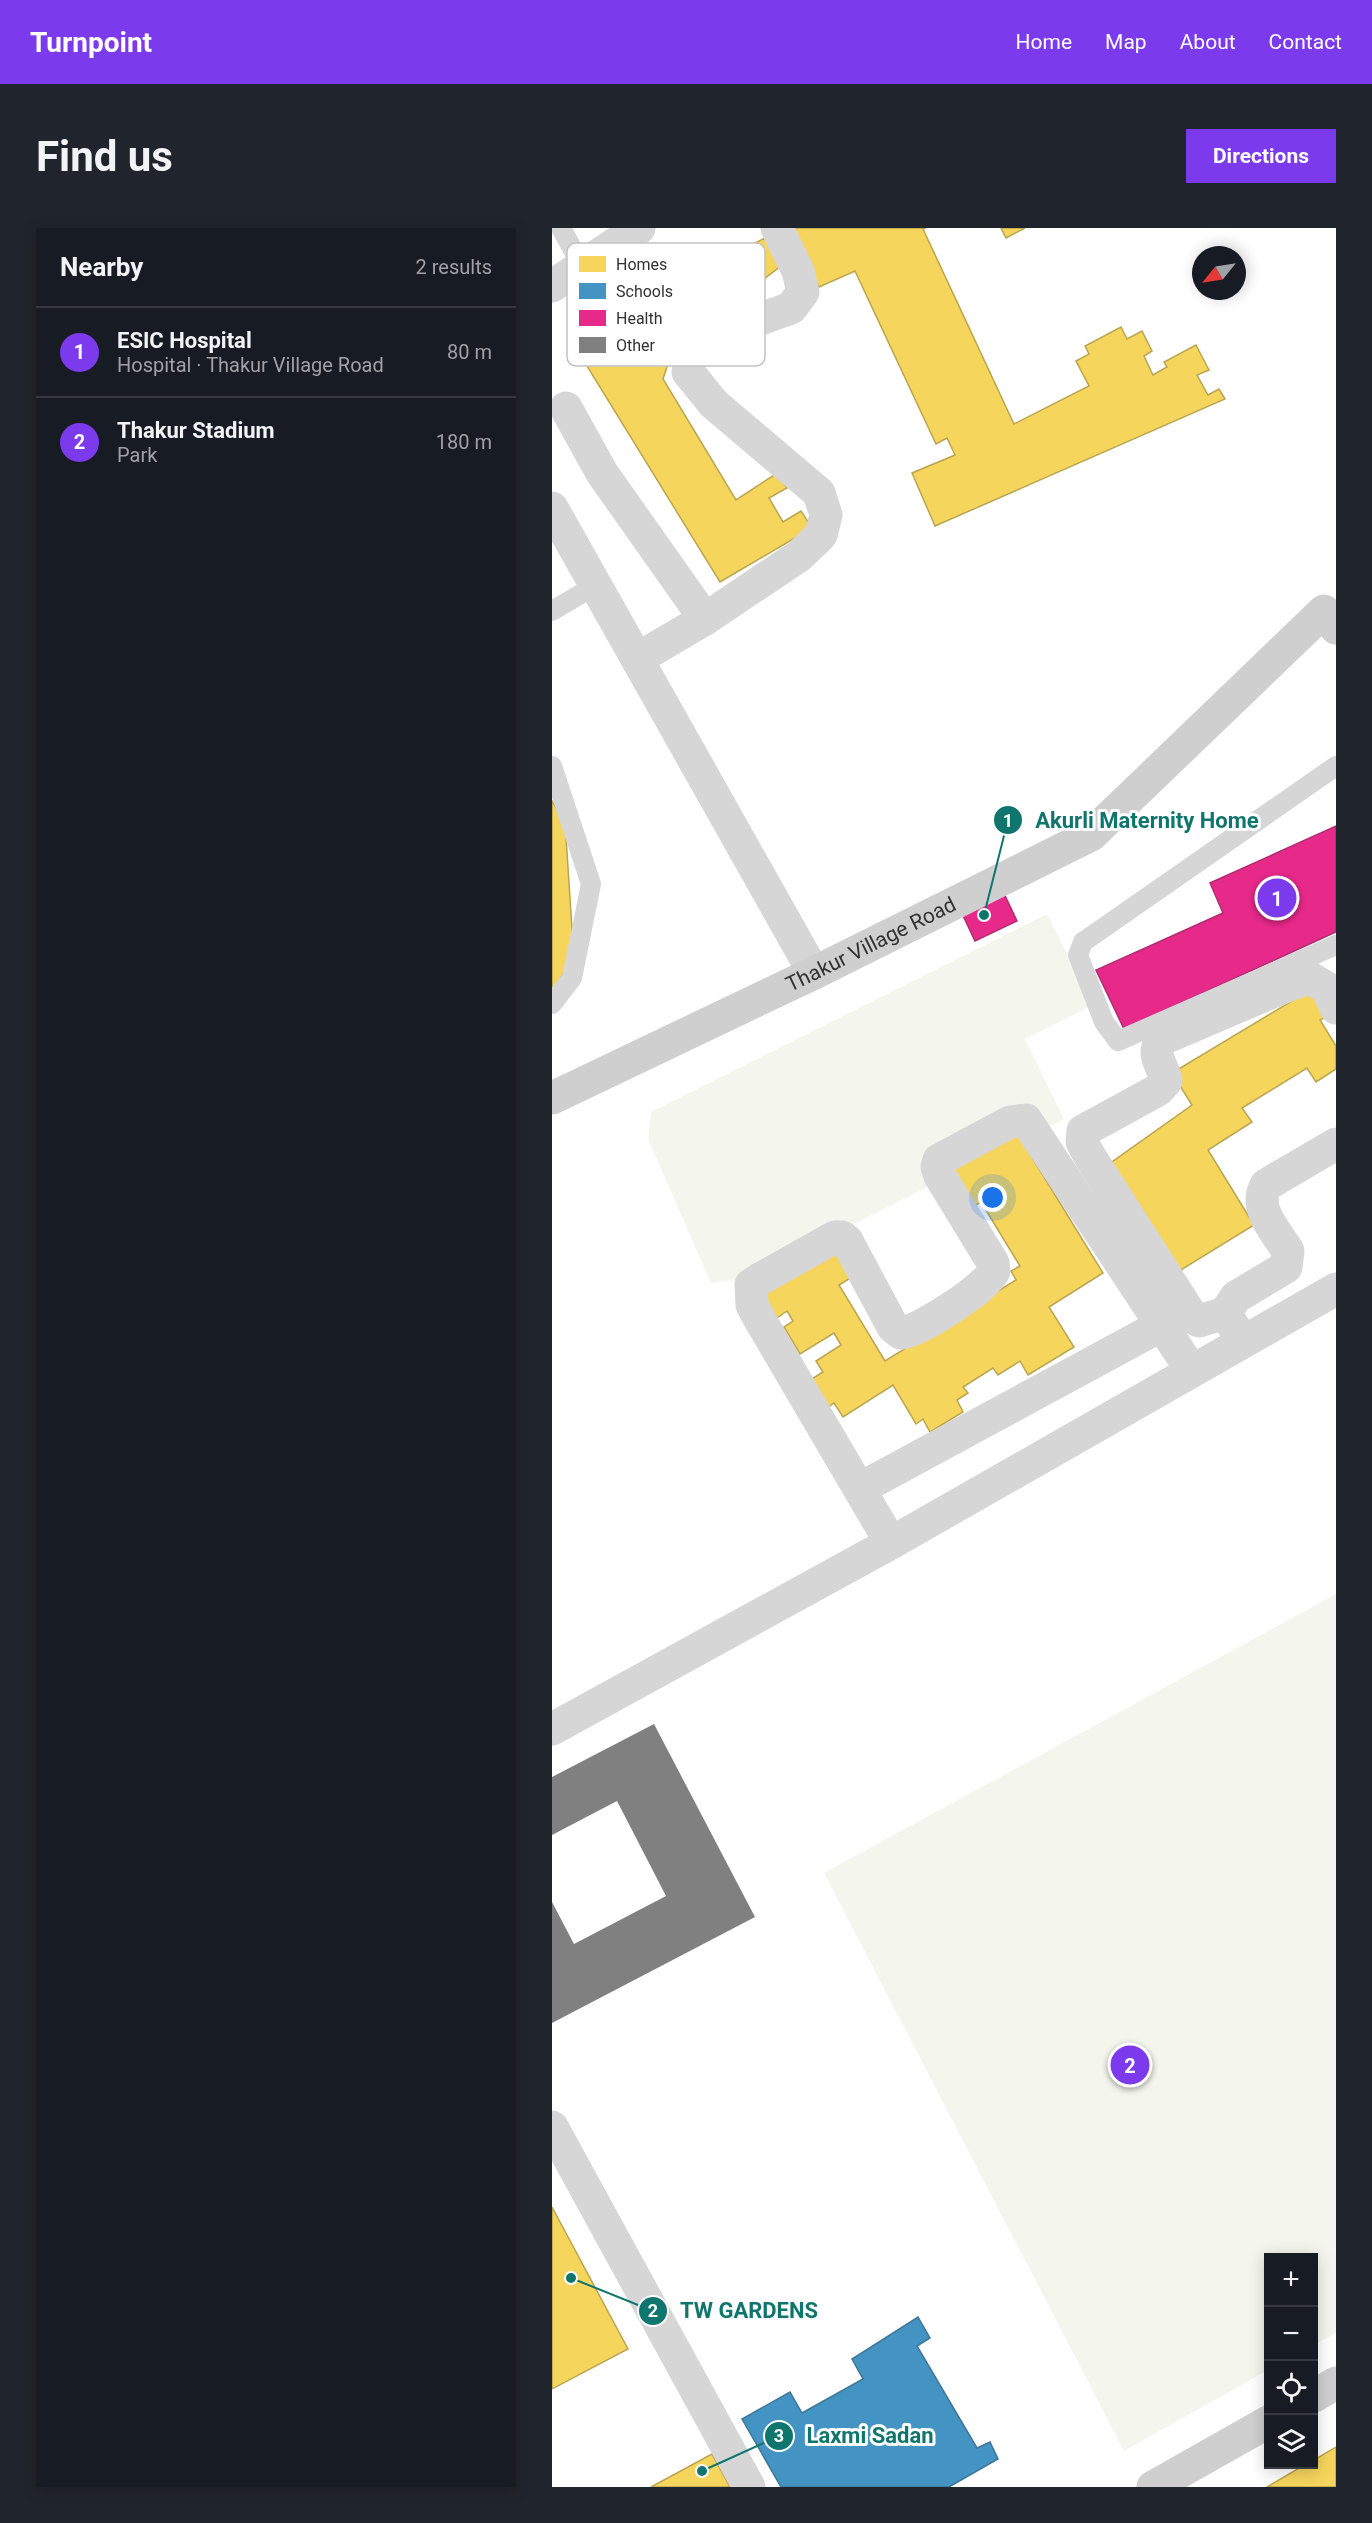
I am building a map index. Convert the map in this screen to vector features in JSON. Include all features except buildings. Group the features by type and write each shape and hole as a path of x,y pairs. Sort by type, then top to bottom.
{"street":[{"path":"616,243 639,228"},
{"path":"765,317 791,308 803,292 798,271 777,228"},
{"path":"552,285 567,276"},
{"path":"637,660 705,619 799,556 821,535 826,515 819,493 714,404 688,372 689,366"},
{"path":"566,408 602,473 705,619"},
{"path":"552,508 814,973"},
{"name":"Thakur Village Road","path":"552,1098 814,973 1091,835 1332,613"},
{"path":"1286,1267 1236,1297 1225,1313 1198,1321 1193,1318 1089,1155 1082,1142 1083,1131 1158,1090 1166,1081 1156,1056 1156,1047 1162,1039 1310,978 1327,988 1336,1008"},
{"path":"891,1543 861,1488 755,1311 750,1295 751,1285 828,1240 842,1237 893,1327 901,1333 919,1326 985,1284 994,1271 993,1263 940,1176 937,1167 939,1160 1010,1122 1026,1120 1192,1371"},
{"path":"1286,1267 1288,1251 1263,1210 1260,1196 1266,1185 1336,1144"},
{"path":"552,1730 891,1543 1323,1296 1286,1267"},
{"path":"1225,1313 1242,1341"},
{"path":"861,1488 1162,1325"},
{"path":"552,2127 750,2487"},
{"path":"1318,2394 1336,2384"},
{"path":"1171,2483 1264,2425"}],"lane":[{"path":"561,228 569,243"},
{"path":"552,611 596,585"},
{"path":"552,766 591,884 572,978 552,1004"},
{"path":"1336,766 1083,942 1078,955 1104,1022 1118,1041 1336,945"}],"shaded area":[{"path":"1047,914 1093,1005 1025,1039 1064,1119 743,1279 711,1283 648,1139 651,1112"},
{"path":"1336,1594 1336,2333 1318,2343 1318,2253 1264,2253 1264,2372 1124,2451 824,1873"}],"place":[{"name":"ESIC Hospital","path":"1277,898"},
{"name":"Akurli Maternity Home","path":"984,915"},
{"name":"Thakur Stadium","path":"1130,2065"},
{"name":"TW GARDENS","path":"571,2278"},
{"name":"Laxmi Sadan","path":"702,2471"}]}
